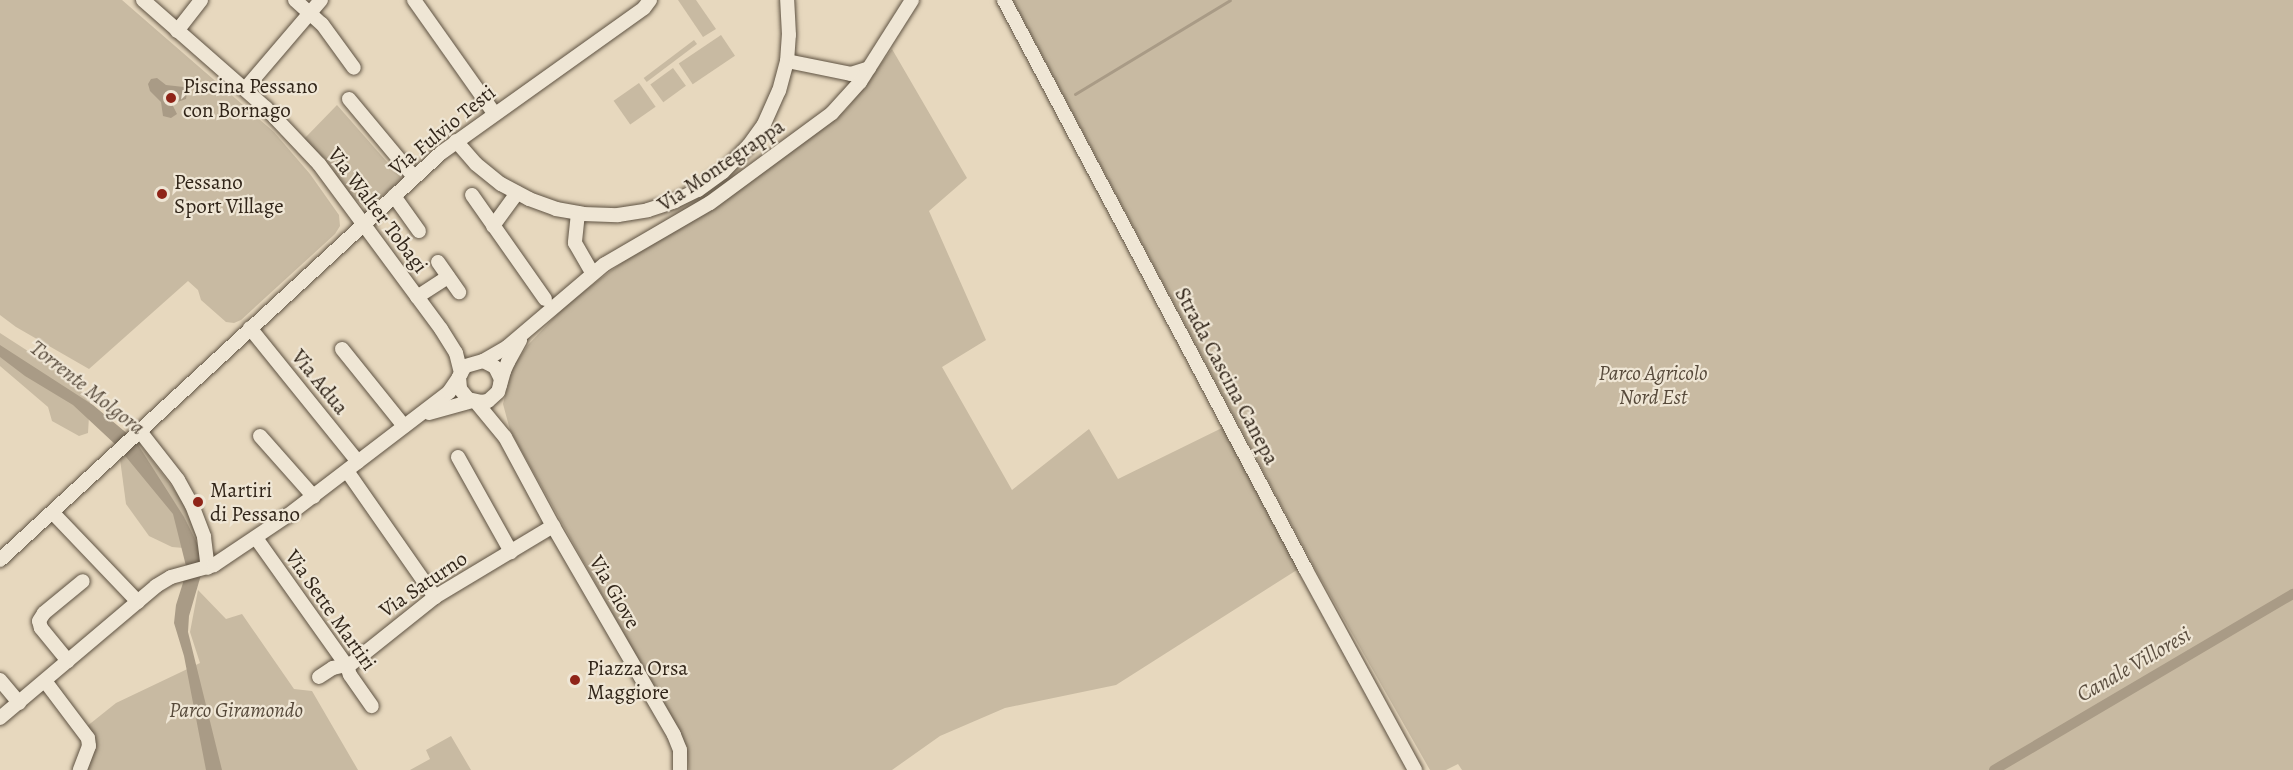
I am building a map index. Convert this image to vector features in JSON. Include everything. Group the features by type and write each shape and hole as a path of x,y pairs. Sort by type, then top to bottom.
{"street":[{"name":"Via Walter Tobagi","path":"142,0 245,89 301,144 441,329 456,353 460,375"},
{"path":"177,31 201,0"},
{"path":"296,0 322,24 354,68"},
{"path":"245,89 321,0"},
{"path":"414,0 494,113"},
{"name":"Via Fulvio Testi","path":"0,560 414,177 456,141 644,8 650,0"},
{"path":"456,141 488,174 516,193 548,207 578,213 611,215 648,210 683,198 710,182 738,158 759,132 779,92 787,61 789,35 787,0"},
{"name":"Strada Cascina Canepa","path":"1004,0 1306,570 1415,770"},
{"name":"Via Montegrappa","path":"480,361 499,353 592,273 636,244 710,203 837,110 869,68 910,2"},
{"path":"787,61 844,73 856,73 869,68"},
{"path":"349,99 414,177"},
{"path":"493,226 516,193"},
{"path":"472,195 545,299"},
{"path":"394,196 419,231"},
{"path":"578,213 575,243 592,273"},
{"path":"438,262 459,292"},
{"path":"417,297 448,276"},
{"name":"Via Adua","path":"250,328 358,462"},
{"name":"Via Montegrappa","path":"499,389 510,358 528,328"},
{"name":"Via Walter Tobagi","path":"441,329 463,352 480,361"},
{"path":"342,349 409,422"},
{"path":"0,718 163,581 180,574 208,568 314,497 409,422 449,392 465,366 480,361 495,367 499,372 499,389 488,401 450,405 409,422"},
{"path":"460,375 460,389 474,401"},
{"name":"Via Giove","path":"499,389 498,408 506,437 553,526 674,735 680,750 680,770"},
{"name":"Via Giove","path":"474,401 506,437"},
{"path":"137,433 176,476 192,505 204,537 208,568"},
{"path":"260,436 314,497"},
{"path":"458,457 511,552"},
{"path":"346,471 435,597"},
{"path":"53,513 138,602"},
{"name":"Via Saturno","path":"319,677 333,668 347,666 435,597 553,526"},
{"name":"Via Sette Martiri","path":"256,538 347,666 372,706"},
{"path":"68,661 41,628 39,621 44,613 83,581"},
{"path":"0,680 20,703"},
{"path":"45,681 88,738 88,747 80,770"}],"green space":[{"name":"Pessano Sport Village","path":"0,0 122,0 274,132 310,174 339,215 340,226 335,234 241,320 234,323 226,322 201,300 198,290 188,281 89,369 16,327 0,315"},
{"path":"678,0 696,0 716,29 703,37"},
{"name":"Parco Agricolo Nord Est","path":"1013,0 2293,0 2293,770 1462,770 1458,764 1446,770 1430,770 1318,574"},
{"path":"721,35 735,56 693,84 679,64"},
{"path":"694,40 697,44 647,82 644,78"},
{"path":"892,49 967,178 929,211 986,340 942,367 1012,490 1089,429 1118,479 1226,426 1300,568 1116,685 1005,708 940,736 892,770 689,770 686,745 510,430 503,404 512,368 528,345 568,303 643,247 707,213 846,110"},
{"path":"673,68 686,86 663,102 650,84"},
{"path":"639,83 656,107 630,125 614,101"},
{"path":"337,105 402,179 367,209 352,197 304,139"},
{"path":"0,333 65,375 90,400 88,433 79,436 52,421 48,407 0,366"},
{"path":"139,443 182,500 197,537 195,549 172,547 149,536 126,504 120,459"},
{"name":"Parco Giramondo","path":"198,590 226,619 242,614 294,689 312,691 358,770 86,770 86,727 116,703 200,663 190,632"},
{"path":"451,736 471,770 410,770 430,759 426,750"}],"shaded area":[{"name":"Piscina Pessano con Bornago","path":"157,78 166,85 184,87 187,93 186,99 172,104 177,114 171,118 163,116 161,102 150,91 148,84 151,79"},
{"name":"Torrente Molgora","path":"0,345 93,405 135,440 184,517 197,543 203,568 189,616 188,632 222,770 206,770 184,656 174,623 176,605 187,570 173,514 117,446 73,405 25,376 0,357"}],"waterway":[{"path":"1075,94 1230,0"},
{"name":"Canale Villoresi","path":"1994,770 2293,594"}],"place":[{"name":"Piscina Pessano con Bornago","path":"171,98"},
{"name":"Pessano Sport Village","path":"162,194"},
{"name":"Martiri di Pessano","path":"198,502"},
{"name":"Piazza Orsa Maggiore","path":"575,680"}]}
